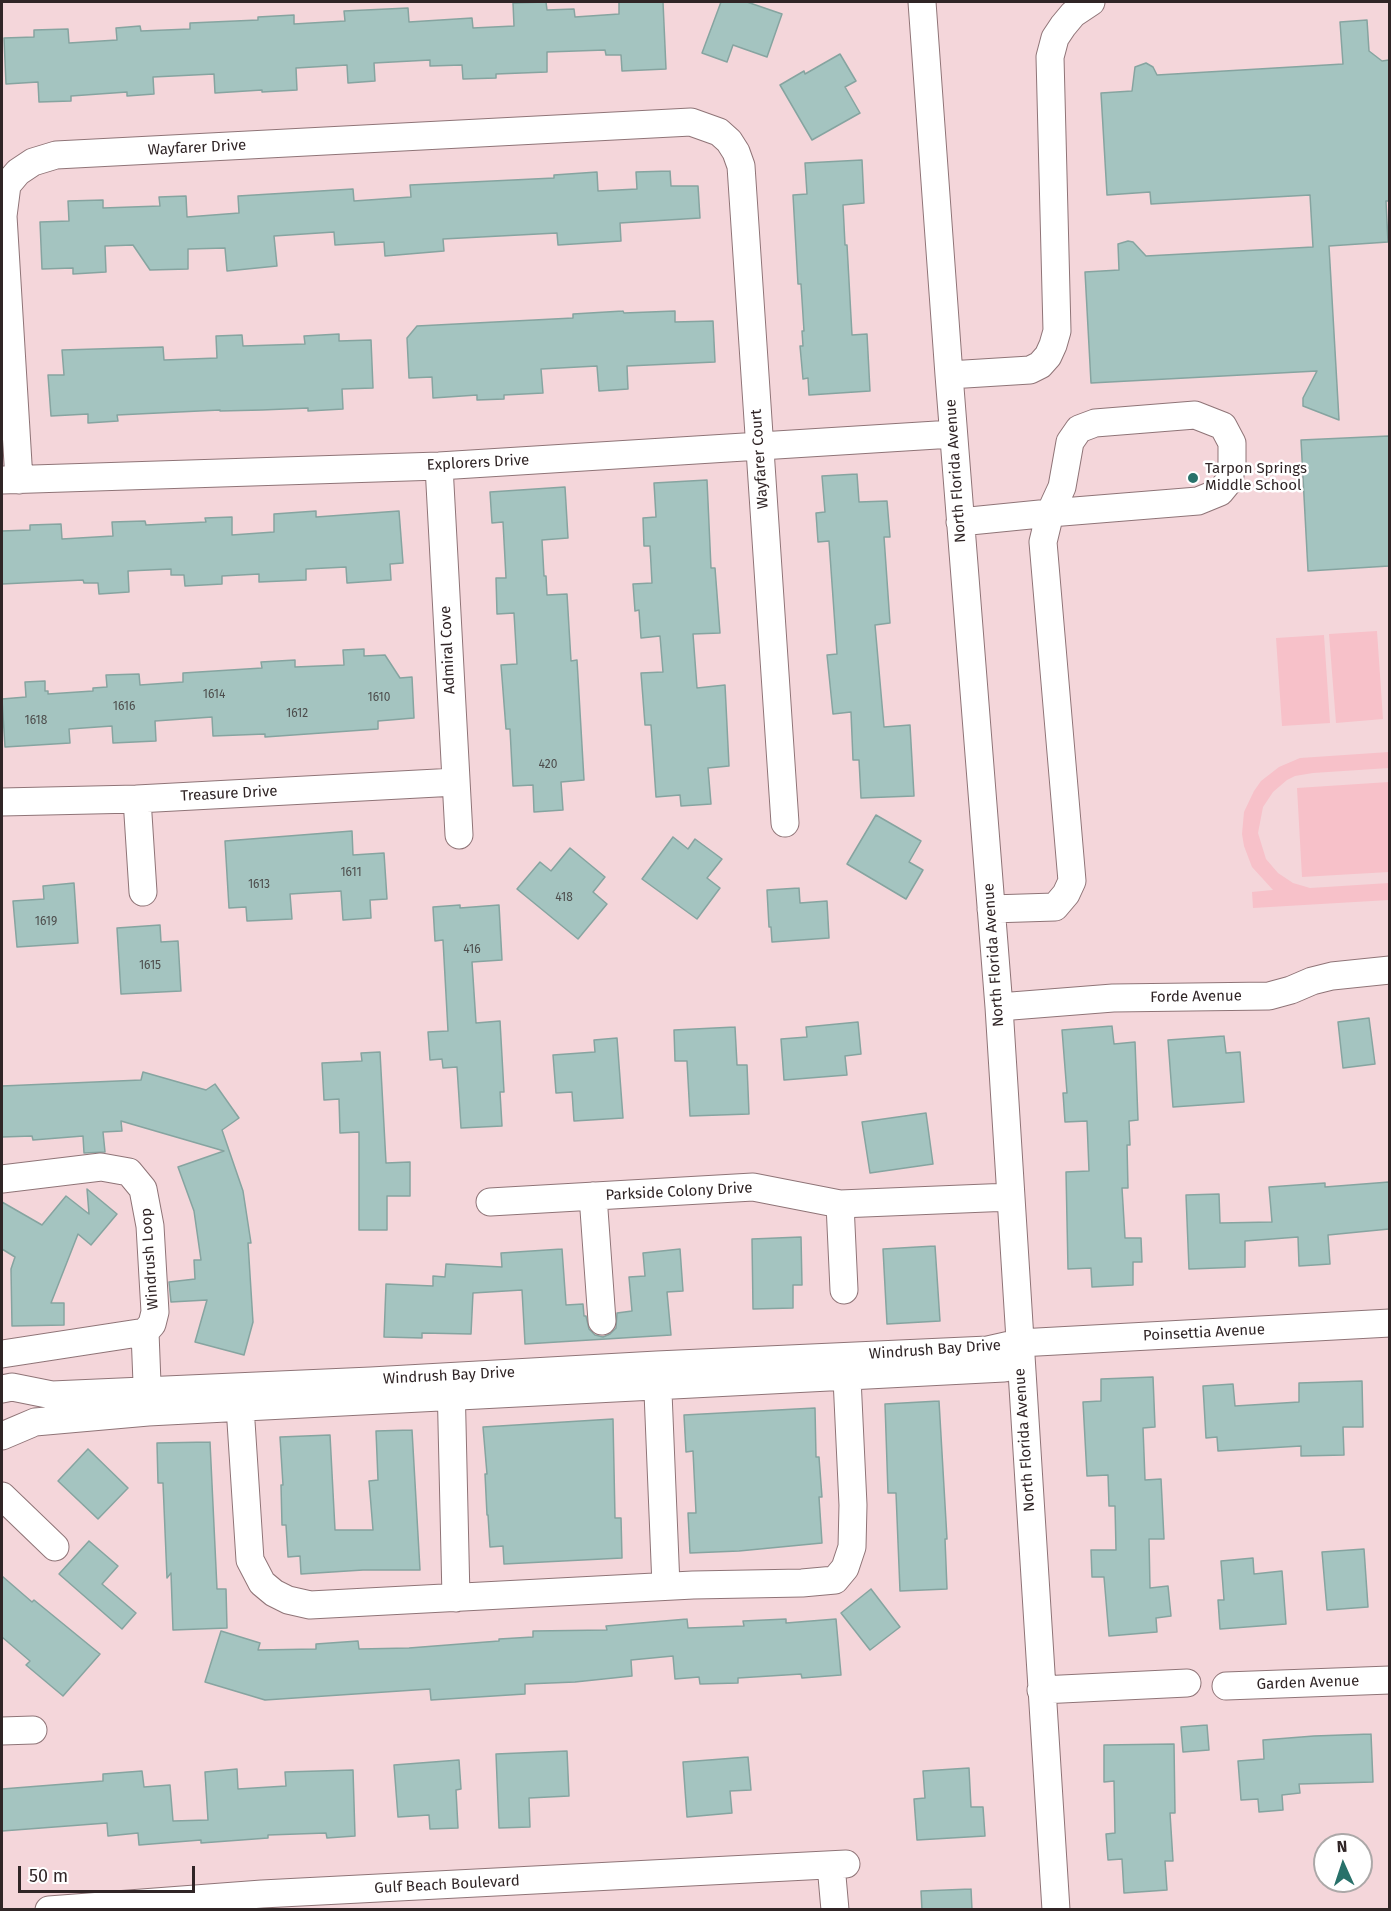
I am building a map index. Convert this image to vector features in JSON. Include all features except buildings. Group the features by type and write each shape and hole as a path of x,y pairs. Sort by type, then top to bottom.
{"street":[{"name":"North Florida Avenue","path":"922,2 953,434 999,1007 1056,1910"},
{"path":"949,375 1030,370 1040,365 1053,345 1057,331 1050,57 1055,38 1063,26 1073,14 1091,2"},
{"name":"Wayfarer Court","path":"691,122 719,132 729,141 741,166 785,824"},
{"name":"Wayfarer Drive","path":"10,480 3,216 7,185 18,172 33,162 56,155 691,122"},
{"path":"960,522 1050,513 1198,501 1220,492 1228,481 1232,463 1232,443 1223,426 1195,415 1095,423 1079,429 1070,442 1062,487 1050,513 1043,542 1072,881 1066,894 1055,907 991,909"},
{"name":"Explorers Drive","path":"10,480 439,466 953,434"},
{"name":"Admiral Cove","path":"439,466 459,835"},
{"name":"Treasure Drive","path":"2,802 137,799 456,782"},
{"path":"137,799 143,892"},
{"name":"Forde Avenue","path":"999,1007 1113,998 1269,996 1332,976 1389,970"},
{"name":"Windrush Loop","path":"2,1179 101,1167 129,1172 143,1190 150,1226 155,1312 152,1324 145,1332 2,1354"},
{"name":"Parkside Colony Drive","path":"490,1202 753,1187 840,1204 1011,1197"},
{"path":"594,1196 602,1321"},
{"path":"840,1204 844,1290"},
{"name":"Poinsettia Avenue","path":"1019,1343 1389,1323"},
{"path":"145,1332 148,1401"},
{"name":"Windrush Bay Drive","path":"2,1389 12,1387 52,1395 148,1401 239,1397 846,1365 988,1350 1019,1343"},
{"path":"239,1397 250,1560 262,1583 273,1593 288,1600 310,1605 666,1586 802,1583 835,1580 845,1568 852,1547 853,1505 846,1365"},
{"path":"657,1375 666,1586"},
{"path":"451,1386 456,1598"},
{"path":"31,1391 35,1422"},
{"name":"Windrush Bay Drive","path":"2,1436 35,1422 148,1401"},
{"path":"2,1496 55,1547"},
{"name":"Garden Avenue","path":"1226,1686 1389,1680"},
{"path":"1041,1690 1187,1683"},
{"path":"2,1731 33,1730"},
{"name":"Gulf Beach Boulevard","path":"49,1910 262,1894 838,1864 835,1910"}],"shaded area":[{"path":"1377,631 1383,719 1336,723 1329,634"},
{"path":"1324,635 1330,723 1282,726 1276,638"},
{"path":"1389,752 1389,768 1313,773 1287,780 1273,792 1263,807 1258,833 1266,859 1278,873 1293,883 1310,888 1389,883 1389,900 1253,908 1252,892 1273,890 1252,867 1242,834 1244,812 1261,781 1279,767 1300,758"},
{"path":"1389,782 1389,872 1302,877 1297,788"}],"place":[{"name":"Tarpon Springs Middle School","path":"1193,478"}]}
